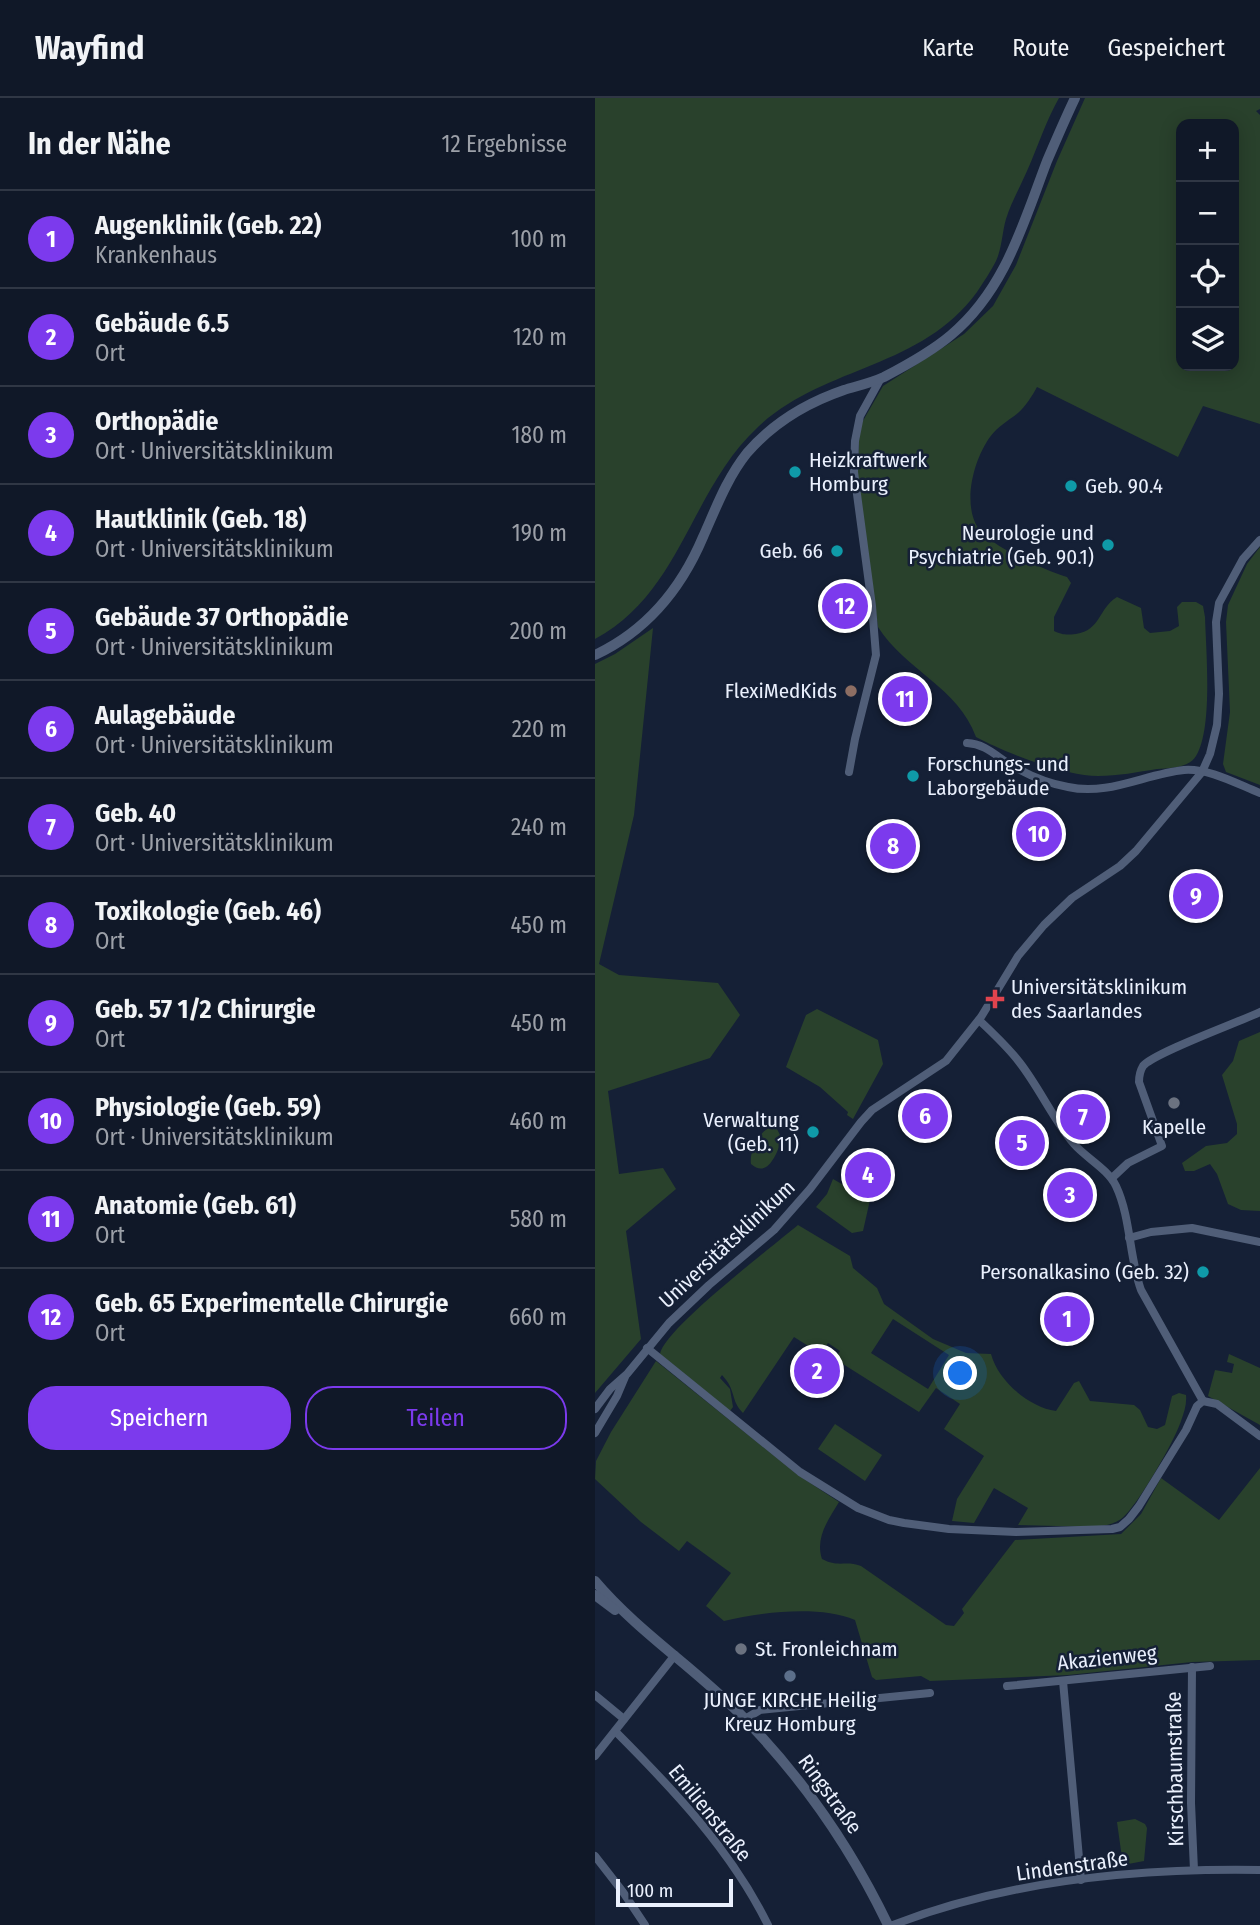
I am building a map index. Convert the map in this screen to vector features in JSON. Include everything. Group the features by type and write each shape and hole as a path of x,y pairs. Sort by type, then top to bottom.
{"street":[{"path":"595,655 635,631 670,596 696,554 733,473 764,436 807,405 881,378 914,360 944,341 984,300 1007,265 1075,98"},
{"path":"849,772 876,655 854,472 855,441 860,416 881,378"},
{"name":"Universitätsklinikum","path":"627,1374 689,1303 774,1230 872,1110 940,1066 964,1042 1019,956 1044,925 1063,905 1121,866 1202,772 1210,754 1217,725 1219,694 1216,622 1219,603 1243,559 1260,540"},
{"path":"967,743 979,743 1016,769 1047,782 1083,790 1117,786 1185,770 1202,772 1260,793"},
{"path":"1112,1178 1128,1163 1163,1146 1139,1082 1144,1065 1152,1059 1260,1012"},
{"path":"979,1020 1005,1044 1022,1065 1055,1119 1075,1145 1112,1178 1122,1203 1134,1273 1203,1401 1217,1404 1260,1436"},
{"path":"1129,1238 1151,1232 1192,1228 1260,1242"},
{"path":"647,1348 800,1472 840,1499 889,1520 949,1529 1016,1532 1120,1527 1139,1506 1186,1430 1197,1406 1203,1401"},
{"path":"595,1409 610,1389 627,1374"},
{"path":"595,1433 627,1374"},
{"name":"Ringstraße","path":"595,1581 628,1616 745,1719 784,1764 839,1837 890,1925"},
{"name":"Ringstraße","path":"595,1595 628,1616"},
{"path":"595,1756 675,1655"},
{"name":"Akazienweg","path":"1007,1686 1210,1666"},
{"name":"Kirschbaumstraße","path":"1192,1667 1191,1803 1194,1870"},
{"path":"1063,1681 1081,1880"},
{"path":"745,1719 760,1710 930,1693"},
{"path":"595,1695 624,1719"},
{"name":"Emilienstraße","path":"615,1731 705,1828 746,1887 768,1925"},
{"path":"595,1856 624,1892 645,1925"},
{"name":"Lindenstraße","path":"890,1925 996,1895 1081,1880 1194,1870 1260,1870"}],"green space":[{"path":"595,98 1059,98 1008,213 996,261 977,292 954,318 928,337 900,353 812,391 784,407 758,427 735,452 716,480 667,568 648,595 624,619 595,639"},
{"path":"1085,98 1260,98 1260,109 1256,111 1260,115 1260,424 1203,406 1178,457 1037,387 1021,410 990,437 979,457 972,481 971,506 978,528 994,543 1019,557 1067,577 1071,583 1054,617 1054,631 1067,635 1084,632 1095,624 1106,607 1117,597 1141,608 1144,628 1150,633 1170,631 1179,626 1177,607 1182,602 1196,602 1203,606 1207,668 1205,728 1196,756 1179,767 1113,775 1085,775 1036,762 976,737 957,705 902,655 878,627 857,471 860,426 883,386 964,334 993,306 1016,265"},
{"path":"1260,547 1260,785 1226,772 1223,764 1230,712 1226,622 1228,605 1247,564"},
{"path":"653,628 634,815 599,964 619,975 718,983 740,1015 710,1058 608,1091 619,1174 663,1168 676,1189 626,1231 641,1339 595,1393 595,664"},
{"path":"817,1009 878,1040 883,1064 853,1119 820,1087 786,1067 806,1015"},
{"path":"1260,1032 1260,1211 1241,1210 1228,1204 1217,1174 1210,1164 1194,1171 1185,1171 1182,1163 1206,1146 1227,1143 1237,1134 1237,1124 1222,1075 1233,1061 1239,1041"},
{"path":"771,1127 777,1129 782,1139 771,1162 767,1166 757,1168 751,1164 753,1148 759,1137"},
{"path":"833,1179 870,1200 863,1231 852,1233 816,1207 827,1194"},
{"path":"798,1225 850,1256 853,1268 877,1288 884,1304 933,1339 966,1353 991,1354 1000,1374 1016,1391 1046,1409 1056,1411 1074,1383 1079,1381 1090,1401 1134,1405 1140,1410 1148,1427 1157,1429 1165,1425 1172,1396 1179,1393 1186,1395 1183,1415 1171,1443 1128,1513 1115,1522 1095,1527 1018,1525 1028,1508 994,1488 974,1523 952,1521 957,1499 984,1456 944,1429 960,1404 936,1388 919,1412 835,1359 840,1351 828,1343 821,1354 794,1337 743,1413 736,1404 730,1386 722,1375 720,1378 730,1389 733,1407 730,1411 660,1354 666,1342 699,1308","holes":["893,1319 949,1355 928,1389 871,1353"]},
{"path":"1229,1354 1260,1368 1260,1425 1208,1396 1215,1370 1232,1373 1234,1364 1227,1362"},
{"path":"656,1361 798,1475 839,1502 821,1536 822,1559 861,1566 946,1625 954,1626 964,1613 962,1609 1015,1540 1121,1534 1141,1514 1161,1478 1219,1520 1260,1468 1260,1660 1192,1662 1068,1675 930,1681 921,1676 876,1680 872,1677 855,1620 841,1615 808,1611 755,1615 724,1621 706,1606 731,1573 687,1541 679,1551 641,1522 595,1479 596,1461"},
{"path":"835,1424 882,1455 865,1481 818,1449"},
{"path":"1135,1819 1147,1828 1144,1861 1123,1865 1117,1822"}],"place":[{"name":"Heizkraftwerk Homburg","path":"795,472"},
{"name":"Geb. 90.4","path":"1071,486"},
{"name":"Neurologie und Psychiatrie (Geb. 90.1)","path":"1108,545"},
{"name":"Geb. 66","path":"837,551"},
{"name":"Geb. 65 Experimentelle Chirurgie","path":"845,606"},
{"name":"FlexiMedKids","path":"851,691"},
{"name":"Anatomie (Geb. 61)","path":"905,699"},
{"name":"Forschungs- und Laborgebäude","path":"913,776"},
{"name":"Physiologie (Geb. 59)","path":"1039,834"},
{"name":"Toxikologie (Geb. 46)","path":"893,846"},
{"name":"Geb. 57 1/2 Chirurgie","path":"1196,896"},
{"name":"Universitätsklinikum des Saarlandes","path":"995,999"},
{"name":"Kapelle","path":"1174,1103"},
{"name":"Aulagebäude","path":"925,1116"},
{"name":"Geb. 40","path":"1083,1117"},
{"name":"Verwaltung (Geb. 11)","path":"813,1132"},
{"name":"Gebäude 37 Orthopädie","path":"1022,1143"},
{"name":"Hautklinik (Geb. 18)","path":"868,1175"},
{"name":"Orthopädie","path":"1070,1195"},
{"name":"Personalkasino (Geb. 32)","path":"1203,1272"},
{"name":"Augenklinik (Geb. 22)","path":"1067,1319"},
{"name":"Gebäude 6.5","path":"817,1371"},
{"name":"St. Fronleichnam","path":"741,1649"},
{"name":"JUNGE KIRCHE Heilig Kreuz Homburg","path":"790,1676"}]}
